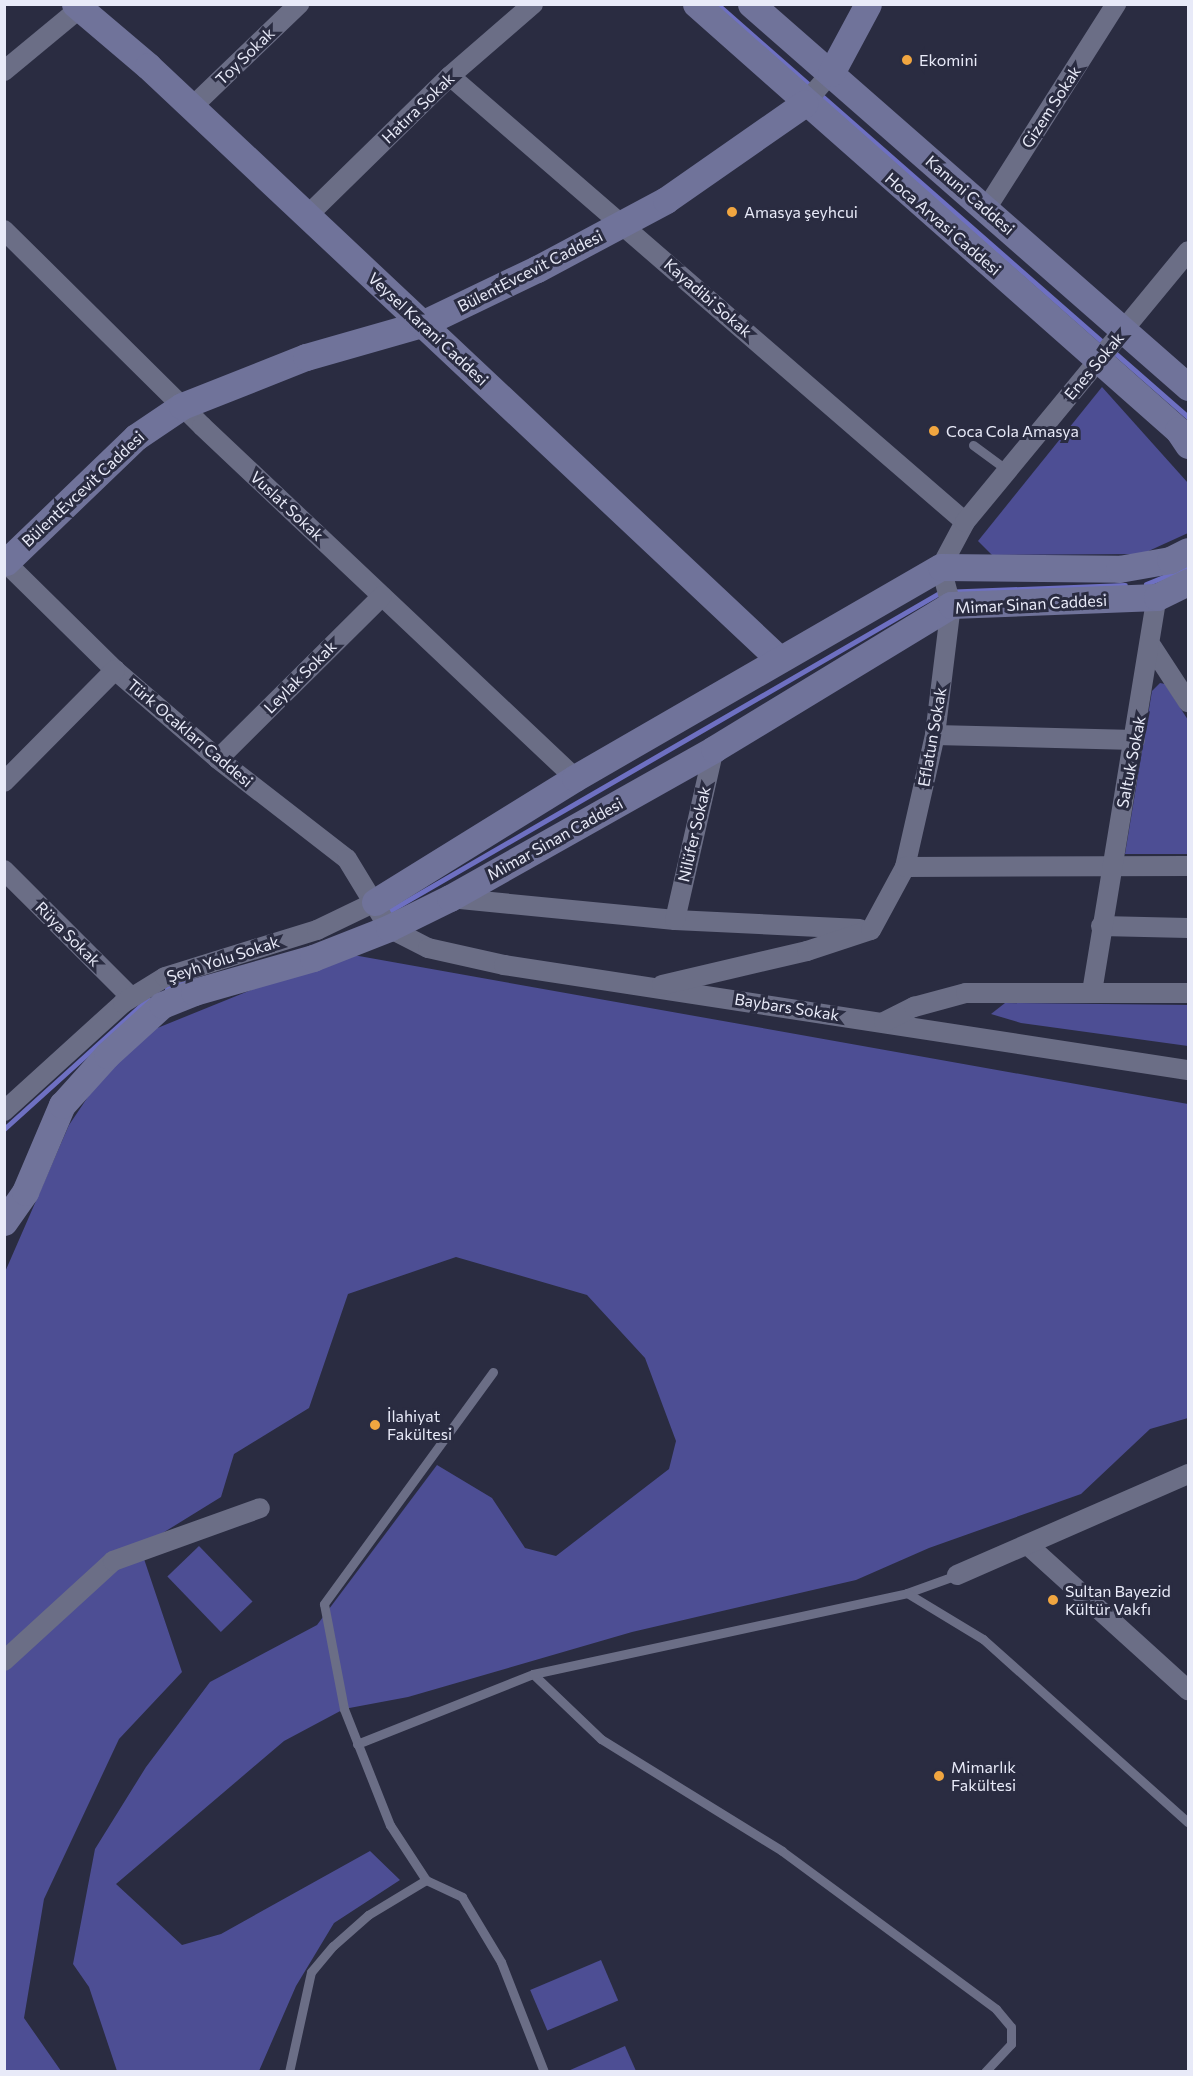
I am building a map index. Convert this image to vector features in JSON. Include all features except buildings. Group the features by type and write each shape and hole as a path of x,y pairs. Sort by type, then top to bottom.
{"street":[{"name":"Toy Sokak","path":"192,107 299,4"},
{"name":"Hatıra Sokak","path":"307,216 450,76 533,4"},
{"name":"Hoca Arvasi Caddesi","path":"696,4 805,103 1178,430 1188,445"},
{"name":"Kanuni Caddesi","path":"751,4 1188,387"},
{"path":"805,103 831,73 868,4"},
{"name":"Gizem Sokak","path":"986,208 1116,4"},
{"name":"Veysel Karani Caddesi","path":"80,6 192,107 778,658"},
{"path":"4,71 80,6"},
{"name":"Kayadibi Sokak","path":"450,76 965,522"},
{"name":"BülentEvcevit Caddesi","path":"6,564 136,437 182,406 306,357 423,324 623,224 675,194 805,103"},
{"name":"Vuslat Sokak","path":"4,230 182,406 575,778"},
{"name":"Enes Sokak","path":"941,567 965,522 1188,251"},
{"name":"Mimar Sinan Caddesi","path":"375,902 575,778 778,658 941,567 1119,569 1170,560 1188,551"},
{"name":"Türk Ocakları Caddesi","path":"6,564 115,670 218,759 347,859 389,928"},
{"path":"941,567 951,605"},
{"name":"Mimar Sinan Caddesi","path":"4,1222 25,1192 62,1105 107,1055 162,1005 194,992 313,958 389,928 450,898 714,749 951,605 1157,597 1188,583"},
{"name":"Leylak Sokak","path":"218,759 382,596"},
{"name":"Saltuk Sokak","path":"1092,992 1111,868 1152,647 1157,597"},
{"name":"Eflatun Sokak","path":"871,930 905,867 935,735 951,605"},
{"path":"1152,647 1188,702"},
{"path":"4,782 115,670"},
{"path":"935,735 1135,740"},
{"name":"Nilüfer Sokak","path":"675,920 714,749"},
{"path":"905,867 1188,866"},
{"name":"Rüya Sokak","path":"4,870 131,998"},
{"path":"450,898 675,920 871,930"},
{"name":"Şeyh Yolu Sokak","path":"4,1111 131,998 165,976 317,930 375,902"},
{"path":"1101,926 1188,928"},
{"name":"Baybars Sokak","path":"389,928 428,948 482,960 1188,1070"},
{"path":"653,987 807,951 871,930"},
{"path":"884,1022 914,1007 966,993 1188,993"},
{"path":"957,1575 1029,1546 1188,1474"},
{"path":"4,1661 113,1561 260,1509"},
{"path":"1029,1546 1188,1690"}],"lane":[{"path":"973,445 1007,470"},
{"path":"493,1372 324,1604 344,1709 390,1825 426,1880 462,1897 501,1962 544,2072"},
{"path":"357,1744 532,1674 907,1593 957,1575"},
{"path":"907,1593 983,1638 1188,1822"},
{"path":"532,1674 601,1739 782,1851 996,2009 1011,2026 1011,2044 985,2072"},
{"path":"289,2072 311,1972 333,1946 368,1914 426,1880"}],"shaded area":[{"path":"1102,387 1188,483 1188,533 1142,554 992,555 978,541"},
{"path":"1160,683 1165,684 1188,720 1188,854 1125,854 1152,691"},
{"path":"342,953 1188,1104 1188,1418 1150,1429 1081,1494 929,1548 856,1580 632,1632 408,1697 344,1709 284,1741 116,1884 182,1945 221,1934 370,1851 400,1880 334,1923 296,1986 259,2071 117,2071 89,1987 73,1964 95,1849 146,1767 210,1682 317,1625 437,1465 492,1498 525,1548 556,1556 669,1469 676,1441 645,1358 587,1295 456,1257 348,1294 309,1408 234,1454 221,1497 140,1547 182,1672 119,1739 44,1899 24,2018 61,2071 5,2072 5,1272 69,1125 102,1076 150,1031"},
{"path":"1005,1003 1188,1005 1188,1046 1021,1023 991,1014"},
{"path":"199,1546 252,1601 221,1632 167,1577"},
{"path":"601,1960 618,2001 547,2031 530,1990"},
{"path":"625,2046 636,2071 568,2071"}],"waterway":[{"path":"717,4 1188,417"},
{"path":"1146,584 1188,567"},
{"path":"384,914 941,592 1125,585"},
{"path":"167,989 185,980"},
{"path":"4,1129 148,999"}],"place":[{"name":"Ekomini","path":"907,60"},
{"name":"Amasya şeyhcui","path":"732,212"},
{"name":"Coca Cola Amasya","path":"934,431"},
{"name":"İlahiyat Fakültesi","path":"375,1425"},
{"name":"Sultan Bayezid Kültür Vakfı","path":"1053,1600"},
{"name":"Mimarlık Fakültesi","path":"939,1776"}]}
